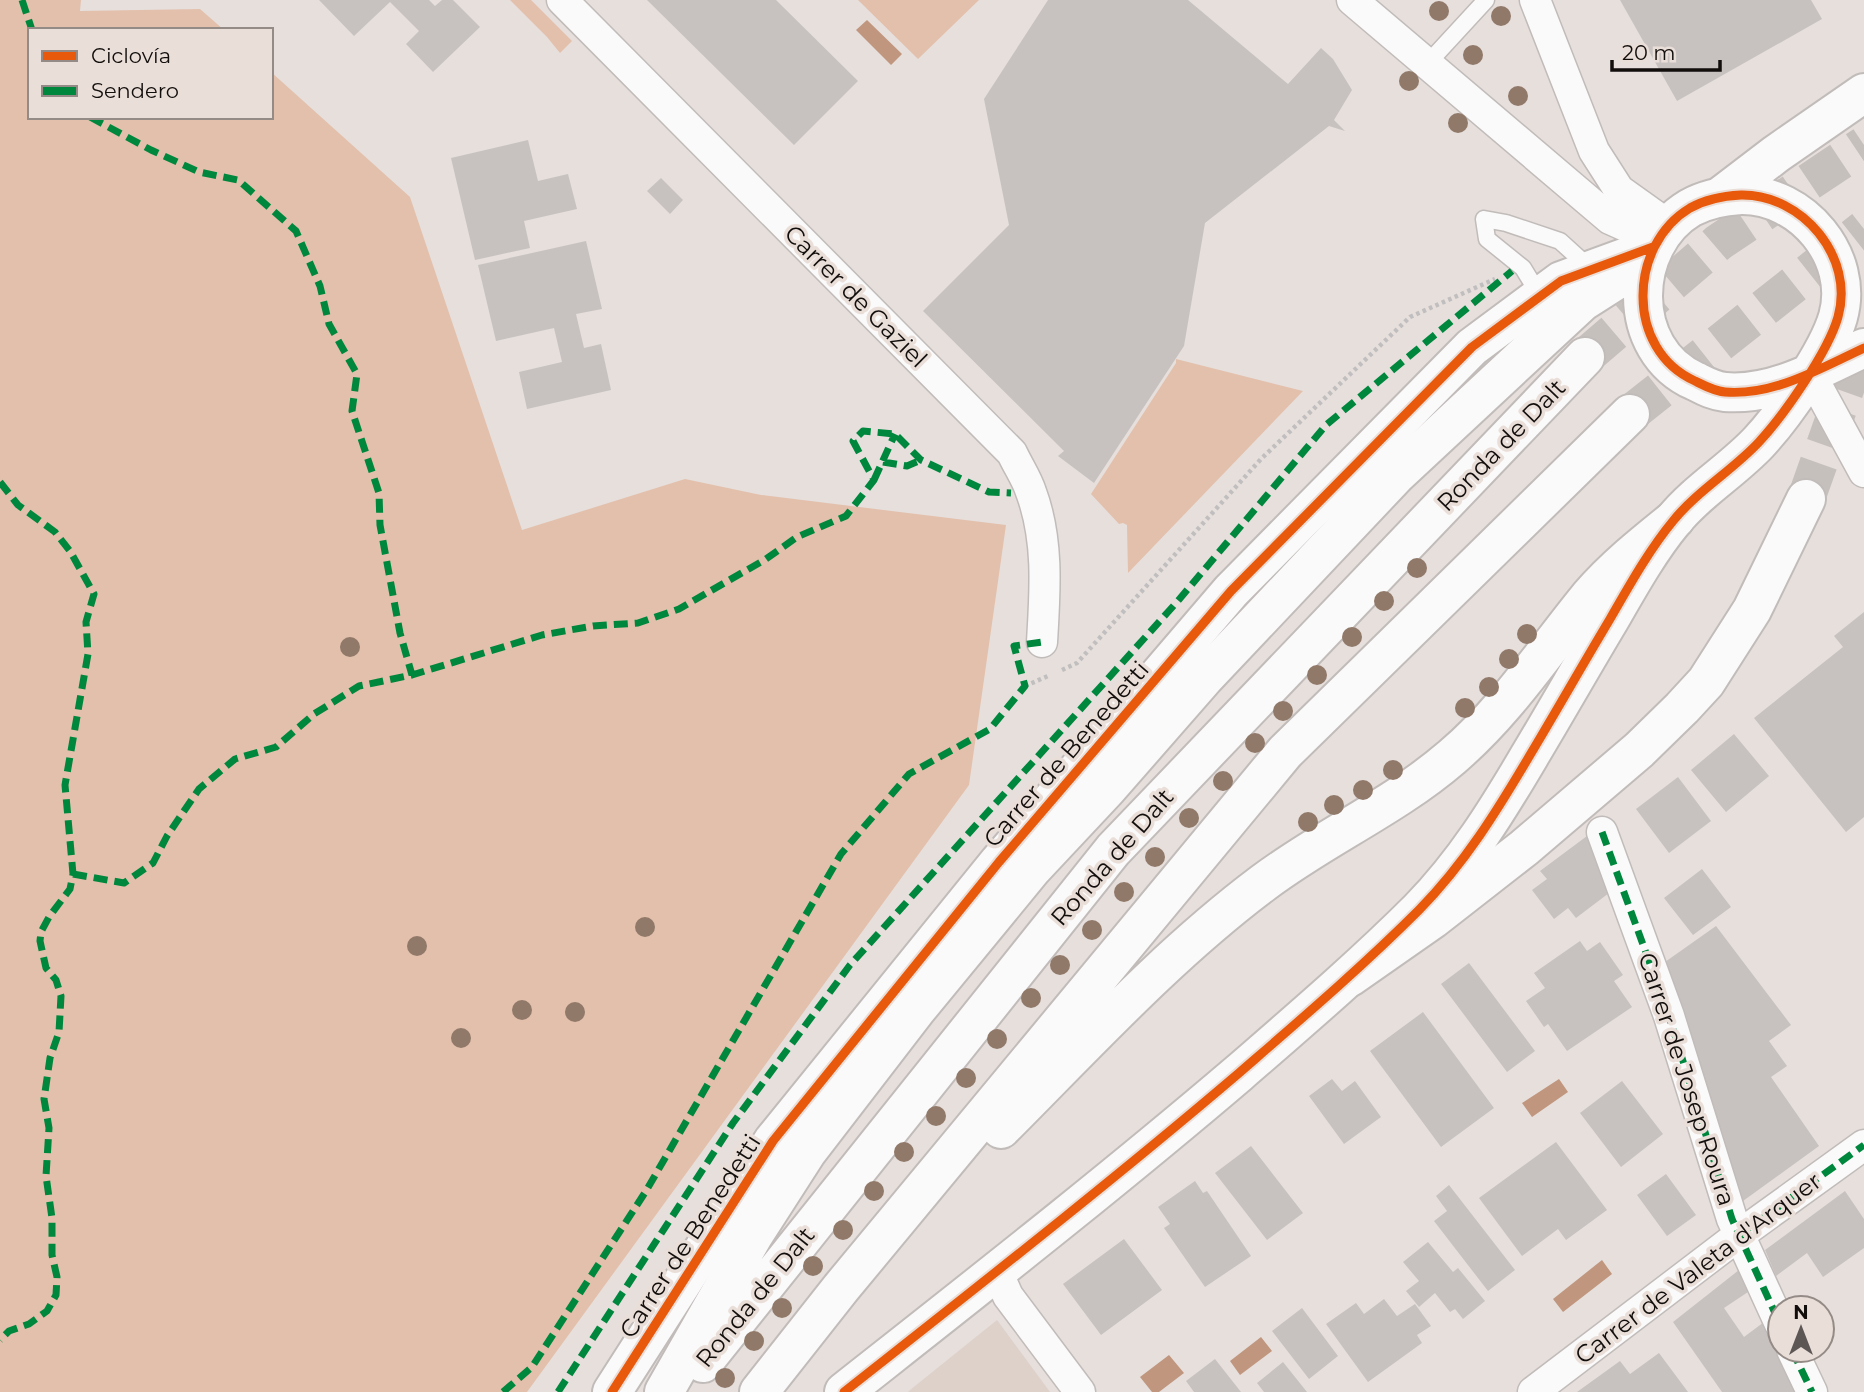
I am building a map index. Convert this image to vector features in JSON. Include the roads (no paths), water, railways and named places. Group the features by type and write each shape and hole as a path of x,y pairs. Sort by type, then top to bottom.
{"main road":[{"path":"1721,196 1776,153 1864,93"},
{"path":"664,1392 747,1247 807,1152 916,1009 1032,869 1107,789 1205,677 1397,474 1583,302 1657,243 1684,212 1721,196 1750,195 1777,202 1802,215 1850,261 1840,281 1841,301 1837,320 1810,373 1760,441 1591,595 1506,705 1479,733 1429,776 1265,881 1189,942 841,1288"},
{"path":"1657,243 1642,290 1643,316 1658,350 1684,376 1718,391 1755,393 1810,373 1864,348"},
{"name":"Carrer de Benedetti","path":"612,1392 773,1141 999,862 1231,591 1472,347 1561,281 1657,243"},
{"name":"Ronda de Dalt","path":"679,1392 1113,850 1585,357"},
{"path":"759,1392 841,1288 1285,752 1630,414"},
{"path":"1350,977 1433,919 1524,848 1639,750 1682,708 1706,682 1752,610 1806,499"},
{"path":"844,1392 1123,1172 1350,977 1420,909 1466,857 1493,818 1626,592 1675,519"}],"street":[{"path":"1352,0 1610,219 1657,243"},
{"path":"1535,0 1594,151 1657,243"},
{"name":"Carrer de Gaziel","path":"562,1 1012,453 1031,492 1042,537 1045,579 1042,642"},
{"path":"1810,373 1864,472"},
{"name":"Carrer de Josep Roura","path":"1602,832 1669,1017 1738,1236 1766,1295"},
{"name":"Carrer de Valeta d'Arquer","path":"1533,1392 1738,1236 1864,1145"},
{"path":"997,1271 1008,1296 1080,1392"},
{"path":"1799,1364 1812,1392"}],"lane":[{"path":"1428,63 1486,0"},
{"path":"1541,296 1523,268 1487,239 1484,219 1506,223 1560,241 1592,270"}],"tunnel":[{"path":"1585,357 1719,242 1864,145"},
{"path":"1630,414 1864,229"},
{"path":"1806,499 1849,378 1864,350"}]}
